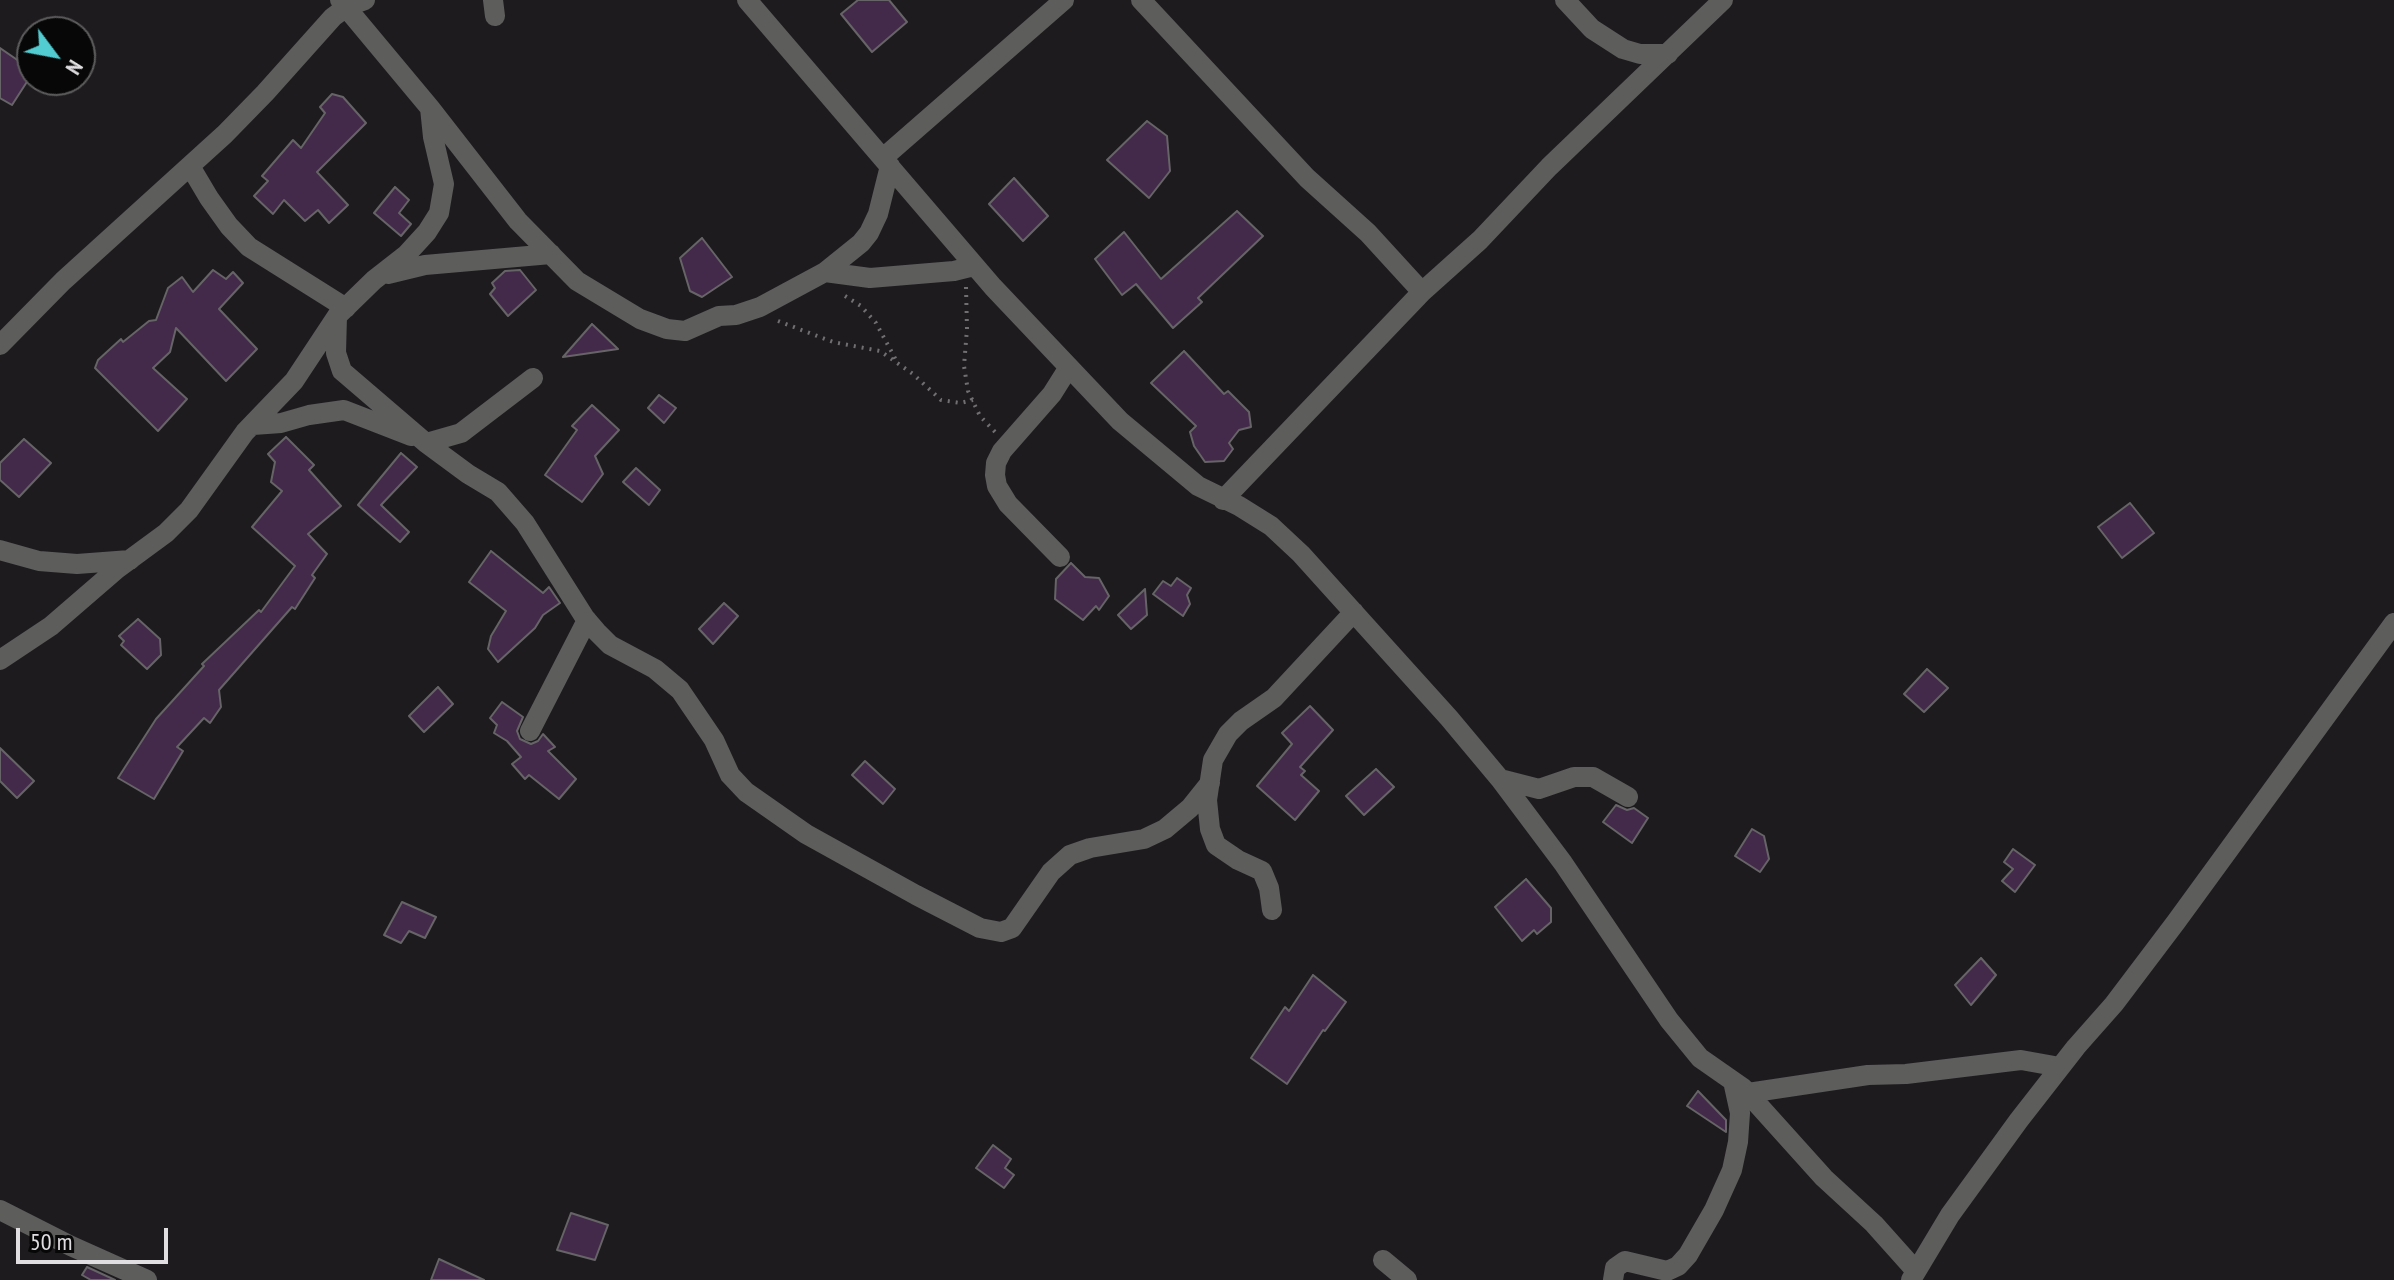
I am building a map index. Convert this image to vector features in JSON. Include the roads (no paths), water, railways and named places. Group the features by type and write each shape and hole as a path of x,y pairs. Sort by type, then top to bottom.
{"street":[{"path":"747,0 886,162 969,268 1120,421 1198,486 1271,526 1301,554 1500,779 1563,863 1669,1020 1700,1058 1740,1087 1824,1178 1874,1224 1913,1276 1950,1215 2060,1067 2114,1004 2176,922 2394,623"},
{"path":"0,345 52,291 190,166 265,93 320,29 351,2 518,221 577,281 640,319 667,329 685,331 719,316 760,307 827,273 869,233 878,214 886,162 1064,0"},
{"path":"1141,0 1297,167 1368,233 1422,292"},
{"path":"1565,0 1592,29 1623,49 1640,54 1668,54"},
{"path":"1223,500 1422,292 1480,240 1568,148 1723,0"},
{"path":"0,660 51,626 166,533 189,510 253,425 294,381 341,312 406,255 427,232 439,213 444,184 430,108"},
{"path":"190,166 229,226 249,247 341,312"},
{"path":"380,276 425,265 551,254"},
{"path":"827,273 870,278 969,268"},
{"path":"341,312 336,353 342,371 424,442 498,492 525,523 587,620 610,645 655,669 680,690 709,731 730,775 746,792 806,834 916,895 980,928 993,932 1012,928 1051,872 1070,855 1090,848 1144,839 1165,829 1190,808 1210,783"},
{"path":"1060,557 1008,504 997,486 996,463 1007,444 1052,394 1069,367"},
{"path":"253,425 281,423 331,410 344,410 424,442 461,433 533,378"},
{"path":"0,550 39,561 77,564 130,560"},
{"path":"1272,910 1269,888 1262,871 1216,845 1210,829 1207,800 1213,760 1228,734 1274,698 1354,612"},
{"path":"530,731 587,620"},
{"path":"1500,779 1539,789 1574,777 1593,777 1628,797"},
{"path":"1740,1087 1906,1074 2021,1060 2060,1067"},
{"path":"1613,1280 1615,1268 1625,1261 1667,1271 1678,1266 1688,1255 1714,1210 1732,1170 1738,1142 1740,1087"},
{"path":"0,1210 147,1280"},
{"path":"1383,1260 1407,1280"}]}
